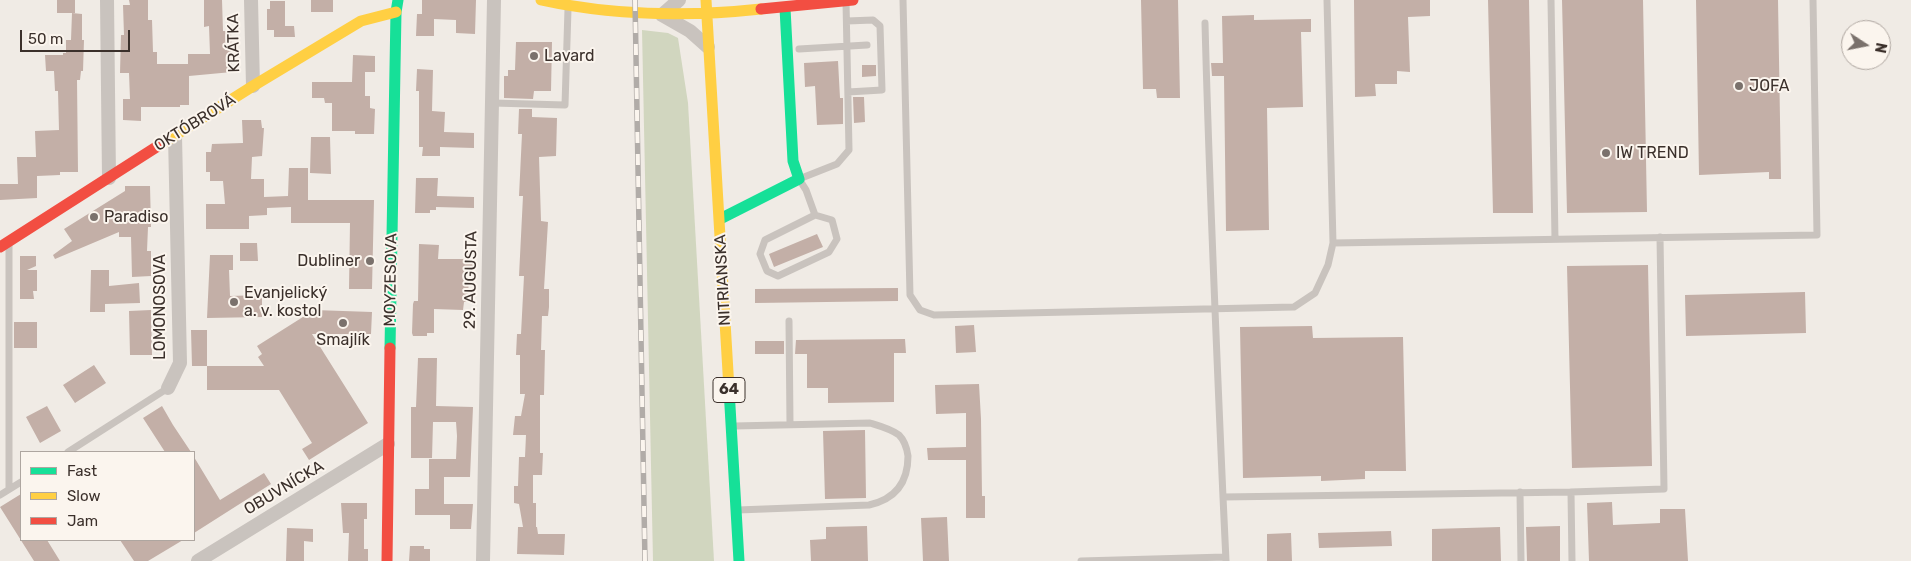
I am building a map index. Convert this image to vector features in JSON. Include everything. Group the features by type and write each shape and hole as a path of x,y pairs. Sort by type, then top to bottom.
{"street":[{"path":"107,0 109,178"},
{"name":"KRÁTKA","path":"251,0 253,86"},
{"name":"MOYZESOVA","path":"386,561 396,12 398,0"},
{"name":"29. AUGUSTA","path":"483,561 494,0"},
{"path":"541,0 568,6 635,14 707,13 785,8 850,1"},
{"path":"662,14 679,0"},
{"name":"NITRIANSKA","path":"706,0 739,561"},
{"path":"738,0 751,10"},
{"path":"720,219 799,179 793,161 785,8"},
{"name":"OKTÓBROVÁ","path":"4,244 253,86 364,19 396,12"},
{"path":"662,14 690,30 708,47"},
{"name":"LOMONOSOVA","path":"168,388 180,363 175,136"},
{"name":"OBUVNÍCKA","path":"198,561 388,444"}],"lane":[{"path":"903,0 910,295 920,310 934,316 1294,307 1315,293 1328,264 1333,243 1326,0"},
{"path":"1550,0 1555,239"},
{"path":"1333,243 1817,235 1813,0"},
{"path":"815,215 806,190 799,179 837,164 849,150 847,21 850,1"},
{"path":"493,103 565,105 568,6"},
{"path":"847,21 874,20 880,26 882,90 848,92"},
{"path":"1082,561 1226,559 1214,310 1205,23"},
{"path":"799,49 867,45"},
{"path":"815,215 832,220 837,239 829,252 778,276 767,271 760,254 765,240 815,215"},
{"path":"1223,496 1571,492 1664,489 1660,237"},
{"path":"4,244 9,490"},
{"path":"789,321 790,424"},
{"name":"LOMONOSOVA","path":"70,451 168,388"},
{"path":"731,426 870,423 886,428 900,436 907,449 908,470 902,484 892,496 879,503 869,505 736,510"},
{"path":"0,495 20,483"},
{"path":"1520,492 1521,561"},
{"path":"1571,492 1572,561"}],"green space":[{"path":"642,30 668,33 678,38 688,103 714,561 653,561"}],"building":[{"path":"57,0 75,0 75,13 57,13"},
{"path":"129,0 148,0 148,20 152,20 153,52 157,52 157,64 188,64 188,54 210,54 209,26 204,27 204,0 222,0 223,31 231,31 232,72 189,76 189,105 180,105 180,107 141,107 141,121 123,120 123,99 130,99 129,73 120,73 121,35 124,35 123,5 130,5"},
{"path":"311,0 333,0 333,12 311,12"},
{"path":"422,0 476,0 475,34 456,33 456,20 434,19 434,36 416,36 417,14 422,14"},
{"path":"1141,0 1178,0 1180,98 1157,98 1156,89 1143,89"},
{"path":"1354,0 1430,0 1430,16 1408,17 1410,72 1397,71 1397,84 1375,84 1376,96 1355,97"},
{"path":"1488,0 1529,0 1533,213 1493,213"},
{"path":"1562,0 1643,0 1647,212 1567,213"},
{"name":"JOFA","path":"1696,0 1778,0 1781,179 1769,179 1769,172 1699,175"},
{"path":"270,1 285,1 285,26 294,26 295,37 274,37 274,30 267,30 267,9 270,9"},
{"path":"72,13 82,14 82,40 84,40 83,71 81,71 80,80 77,80 78,172 60,172 60,175 37,176 37,198 0,200 0,184 18,184 17,157 36,157 35,131 59,130 58,91 55,91 54,71 46,71 45,55 63,55 63,53 66,53 66,40 71,40"},
{"path":"1254,15 1254,20 1311,19 1311,32 1301,32 1303,107 1267,108 1269,230 1226,231 1224,76 1212,76 1211,63 1223,63 1222,16"},
{"name":"Lavard","path":"516,42 552,42 551,91 534,91 533,99 504,98 504,76 508,76 508,70 515,70"},
{"path":"353,55 375,56 375,72 365,72 365,96 370,96 370,108 375,109 374,134 355,134 355,131 332,131 332,103 325,103 324,98 312,98 312,82 352,82"},
{"path":"838,61 840,98 843,98 843,124 817,125 815,86 805,87 804,63"},
{"path":"862,65 876,65 876,76 862,77"},
{"path":"417,69 433,70 432,111 445,112 444,132 474,133 474,148 440,147 440,156 422,156 423,147 419,147 419,91 416,91"},
{"path":"853,97 864,97 865,122 854,123"},
{"path":"519,109 532,109 532,117 557,118 556,156 539,157 541,221 548,222 544,289 549,289 549,307 548,316 542,316 541,350 545,350 544,395 540,395 540,453 543,453 542,475 533,475 533,503 536,503 536,527 538,534 565,534 564,555 517,554 518,527 523,527 519,504 514,503 514,486 518,486 519,457 525,457 526,435 513,435 515,416 521,416 525,394 520,394 520,355 516,355 517,334 521,334 524,276 519,276 523,196 519,196 522,134 518,134"},
{"path":"242,120 261,120 262,128 264,128 262,156 252,157 251,179 264,179 264,197 288,196 289,168 308,168 308,200 374,200 372,289 349,289 350,223 291,223 291,207 267,208 267,215 249,216 249,229 206,229 206,204 225,204 223,181 210,181 210,172 206,172 206,152 211,152 212,144 243,143"},
{"path":"311,137 330,137 331,174 310,173"},
{"path":"416,178 438,178 437,196 474,197 474,208 436,207 436,210 430,210 430,213 415,213"},
{"path":"125,186 150,186 151,227 148,227 147,251 151,251 151,276 132,277 131,237 119,237 119,232 55,259 53,255 72,241 64,229 125,191"},
{"path":"817,234 823,247 774,267 769,254"},
{"path":"240,243 257,243 258,261 240,261"},
{"path":"419,244 439,245 438,259 473,259 473,271 469,271 468,302 464,302 463,310 434,309 434,333 427,333 427,336 413,336 412,333 413,304 414,301 418,301"},
{"path":"210,255 233,255 233,270 229,270 230,296 262,295 262,317 207,318"},
{"path":"20,256 36,256 36,266 27,270 37,270 37,291 33,291 34,299 20,299"},
{"path":"1648,265 1652,466 1572,468 1567,266"},
{"path":"91,270 109,270 109,286 139,283 140,303 105,304 105,312 90,312"},
{"path":"898,288 898,301 755,303 755,289"},
{"path":"1805,292 1806,333 1686,336 1685,295"},
{"path":"151,310 152,355 130,355 129,311"},
{"path":"314,310 372,312 371,334 312,334 368,423 309,460 302,449 312,443 279,390 207,390 207,366 264,366 258,357 262,354 257,346"},
{"path":"14,322 37,322 37,348 14,348"},
{"path":"974,325 976,352 956,353 955,326"},
{"path":"1312,326 1313,338 1403,337 1406,471 1365,471 1365,479 1321,481 1321,476 1243,478 1240,327"},
{"path":"191,330 207,330 207,366 192,366"},
{"path":"905,339 906,353 894,353 894,402 828,403 828,388 807,388 807,354 795,354 796,340"},
{"path":"755,341 784,341 784,354 755,354"},
{"path":"418,358 437,358 436,406 473,407 470,477 444,477 444,504 473,504 471,529 450,529 450,515 415,515 415,489 429,489 429,459 456,459 457,436 456,422 433,422 432,458 411,458 411,407 416,407"},
{"path":"94,365 106,383 75,403 63,385"},
{"path":"979,384 982,496 985,496 985,518 966,518 966,460 928,460 927,448 966,447 966,413 936,414 935,385"},
{"path":"47,406 61,431 40,443 26,417"},
{"path":"162,406 190,451 164,451 143,418"},
{"path":"865,430 866,498 825,499 823,431"},
{"path":"195,459 220,500 264,473 271,484 195,532"},
{"path":"20,495 20,539 0,507"},
{"path":"1612,502 1613,525 1660,523 1660,509 1685,509 1688,561 1589,561 1587,503"},
{"path":"341,503 367,503 367,519 364,519 364,549 368,549 368,561 348,561 349,533 343,533"},
{"path":"947,517 949,561 923,561 921,518"},
{"path":"867,526 868,561 811,561 810,540 826,539 826,527"},
{"path":"1560,526 1560,561 1527,561 1526,527"},
{"path":"1500,527 1501,561 1432,561 1432,529"},
{"path":"287,528 313,529 313,542 304,541 304,561 286,561"},
{"path":"1391,531 1392,546 1319,548 1318,533"},
{"path":"1291,533 1292,561 1267,561 1267,534"},
{"path":"21,541 48,541 60,561 34,561"},
{"path":"121,541 181,541 148,561 134,561"},
{"path":"410,546 424,546 424,549 430,549 430,561 409,561"}],"railway":[{"path":"635,0 645,561"}],"traffic: fast":[{"path":"390,348 396,12 398,0"},
{"path":"720,219 799,179 793,161 785,8"},
{"path":"729,389 739,561"}],"traffic: slow":[{"path":"541,0 596,9 651,14 733,12 761,9"},
{"path":"706,0 729,389"},
{"path":"158,146 361,21 396,12"}],"traffic: jam":[{"path":"761,9 853,0"},
{"path":"0,247 158,146"},
{"path":"387,561 390,348"}],"place":[{"name":"Lavard","path":"534,56"},
{"name":"JOFA","path":"1739,86"},
{"name":"IW TREND","path":"1606,153"},
{"name":"Paradiso","path":"94,217"},
{"name":"Dubliner","path":"370,261"},
{"name":"Evanjelický a. v. kostol","path":"234,302"},
{"name":"Smajlík","path":"343,323"}]}
